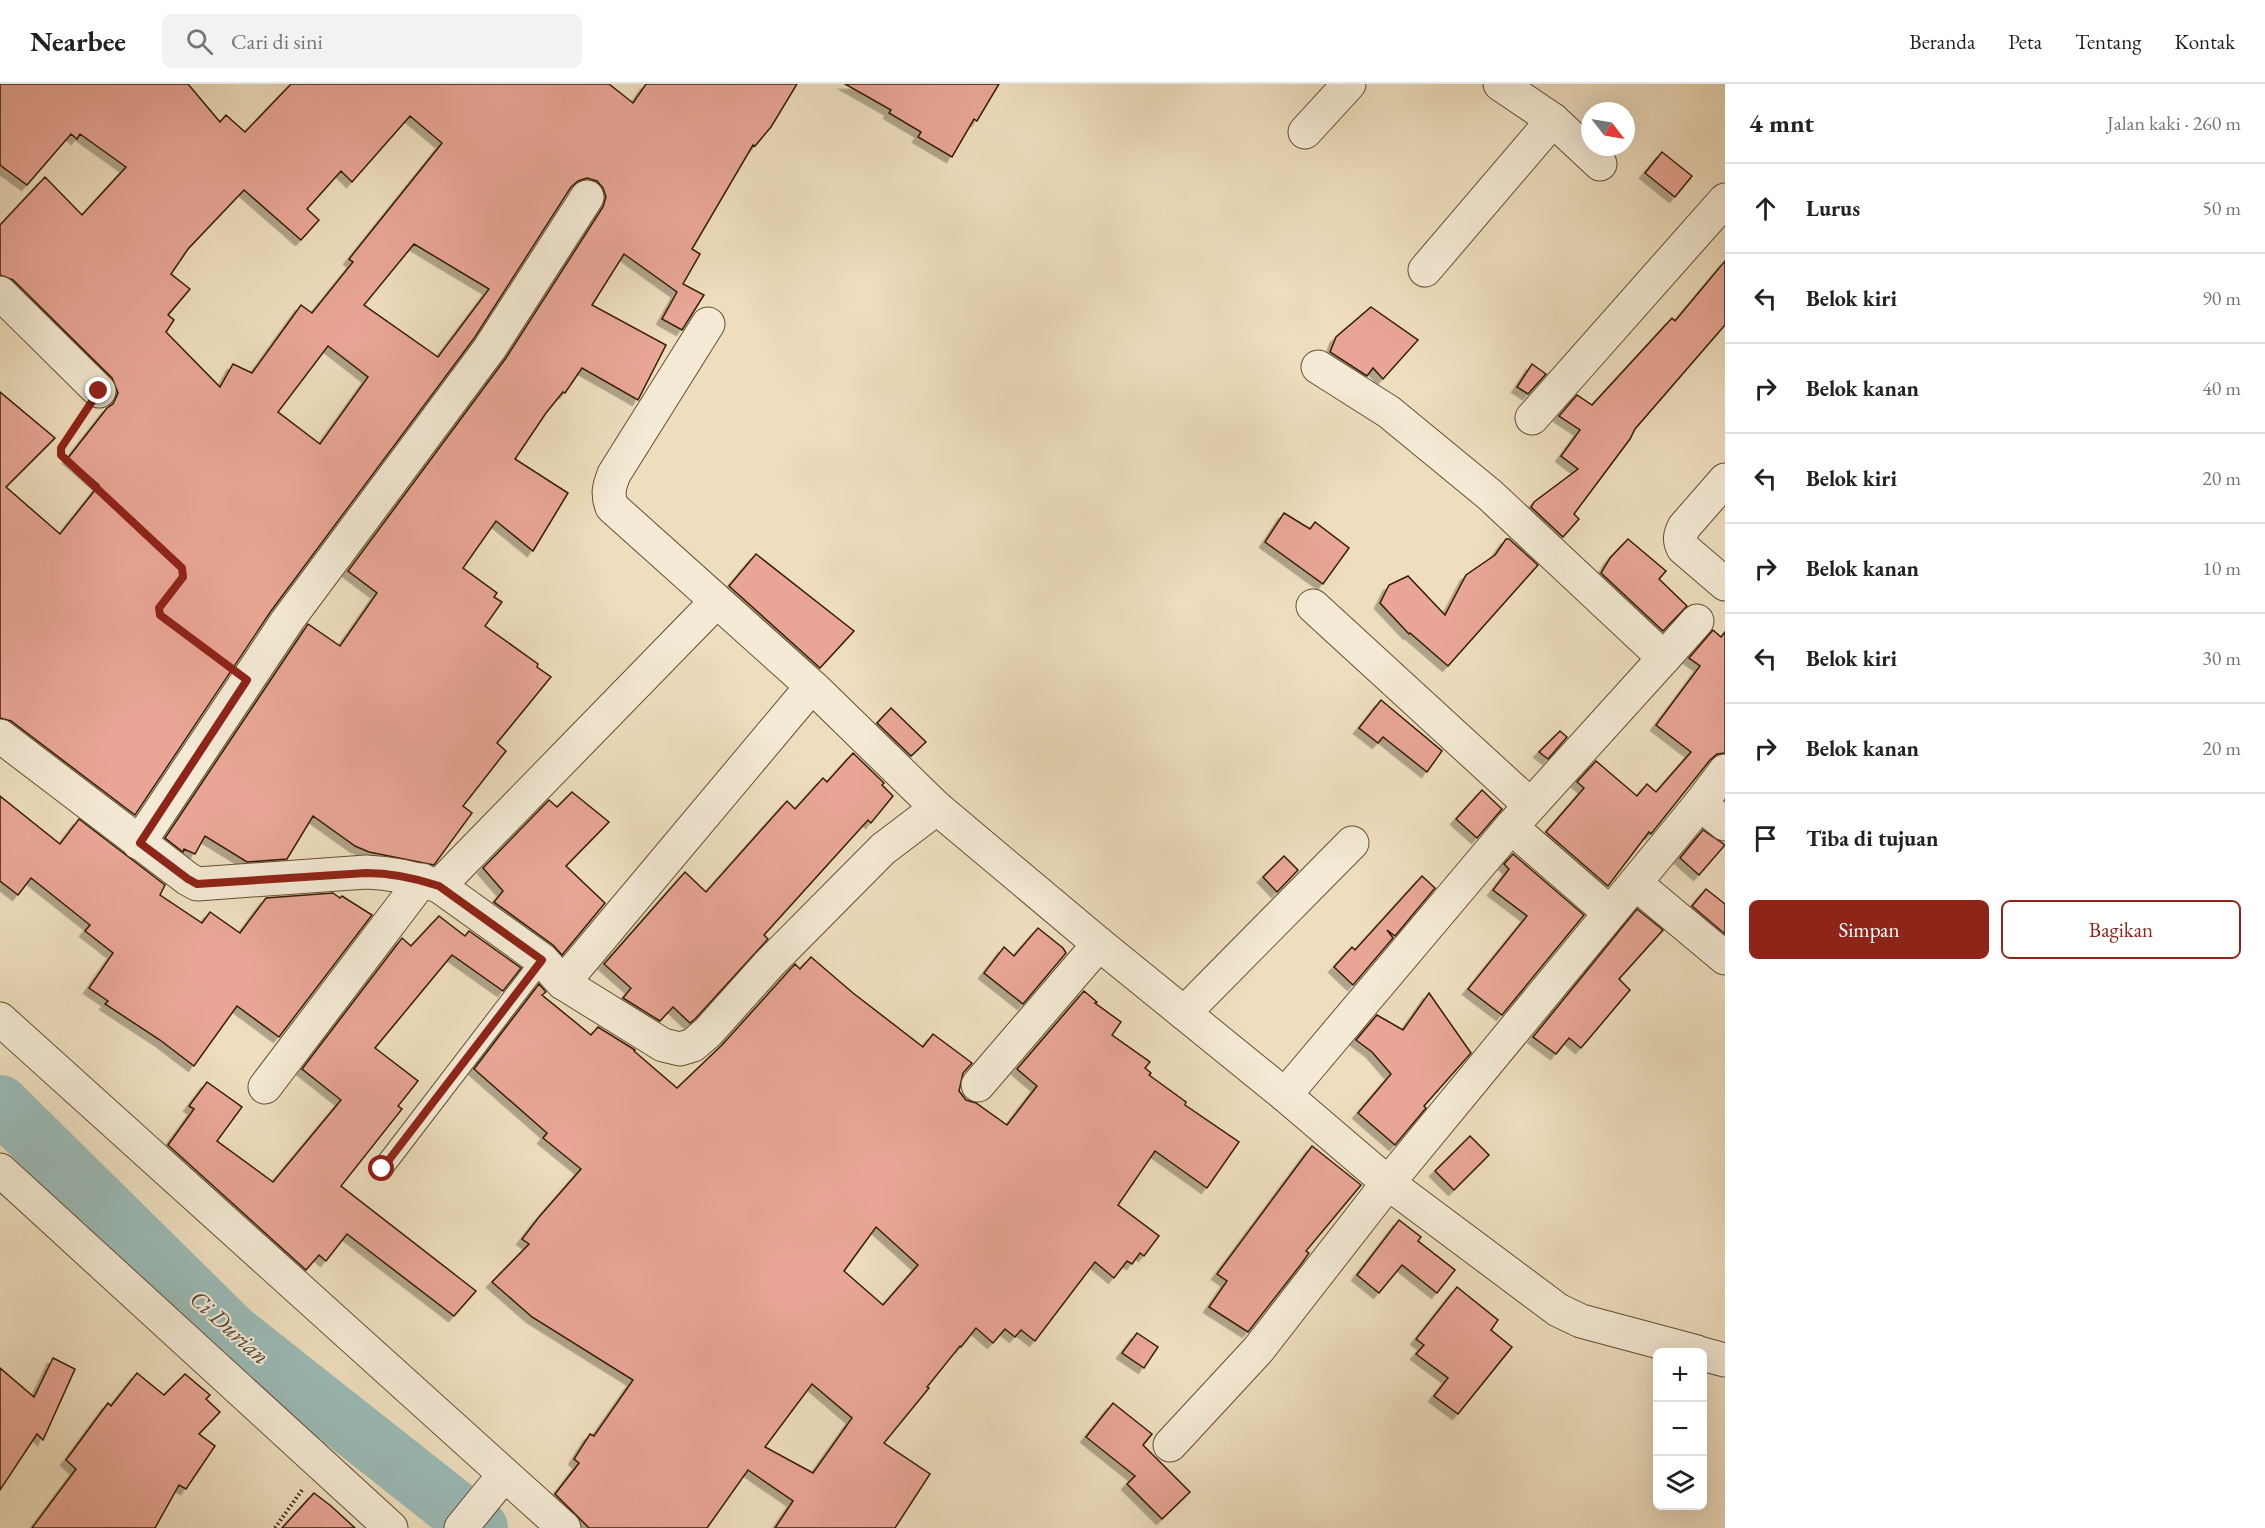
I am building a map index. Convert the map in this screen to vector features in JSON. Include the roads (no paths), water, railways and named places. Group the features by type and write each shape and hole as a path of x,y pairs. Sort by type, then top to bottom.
{"street":[{"path":"1305,132 1349,84"},
{"path":"1500,84 1553,120 1600,164"},
{"path":"1425,270 1553,120"},
{"path":"140,843 287,621 490,348 587,197"},
{"path":"1532,418 1725,200"},
{"path":"0,293 99,391"},
{"path":"708,324 615,474 608,496 612,507 816,690 937,808 1099,944 1286,1095 1389,1183 1558,1310 1581,1321 1679,1348"},
{"path":"1318,367 1389,411 1490,495 1664,658"},
{"path":"1725,480 1680,534 1683,548 1725,584"},
{"path":"1313,606 1520,816 1610,913"},
{"path":"265,1087 430,883 710,609"},
{"path":"1286,1095 1520,816 1697,621"},
{"path":"552,972 807,692"},
{"path":"0,736 197,884 366,873 381,873 430,883 552,972 663,1045 680,1049 693,1045 708,1032 769,964 883,849 937,808"},
{"path":"1170,1445 1258,1350 1389,1183 1635,883 1713,814 1725,771"},
{"path":"1184,1013 1352,843"},
{"path":"1635,883 1725,958"},
{"path":"978,1085 1099,944"},
{"path":"0,1018 497,1484 564,1528"},
{"path":"0,1170 391,1528"},
{"path":"1707,1355 1725,1360"},
{"path":"461,1528 497,1484"}],"lane":[{"path":"382,1169 552,972"}],"waterway":[{"name":"Ci Durian","path":"0,1104 231,1332 479,1528"}]}
